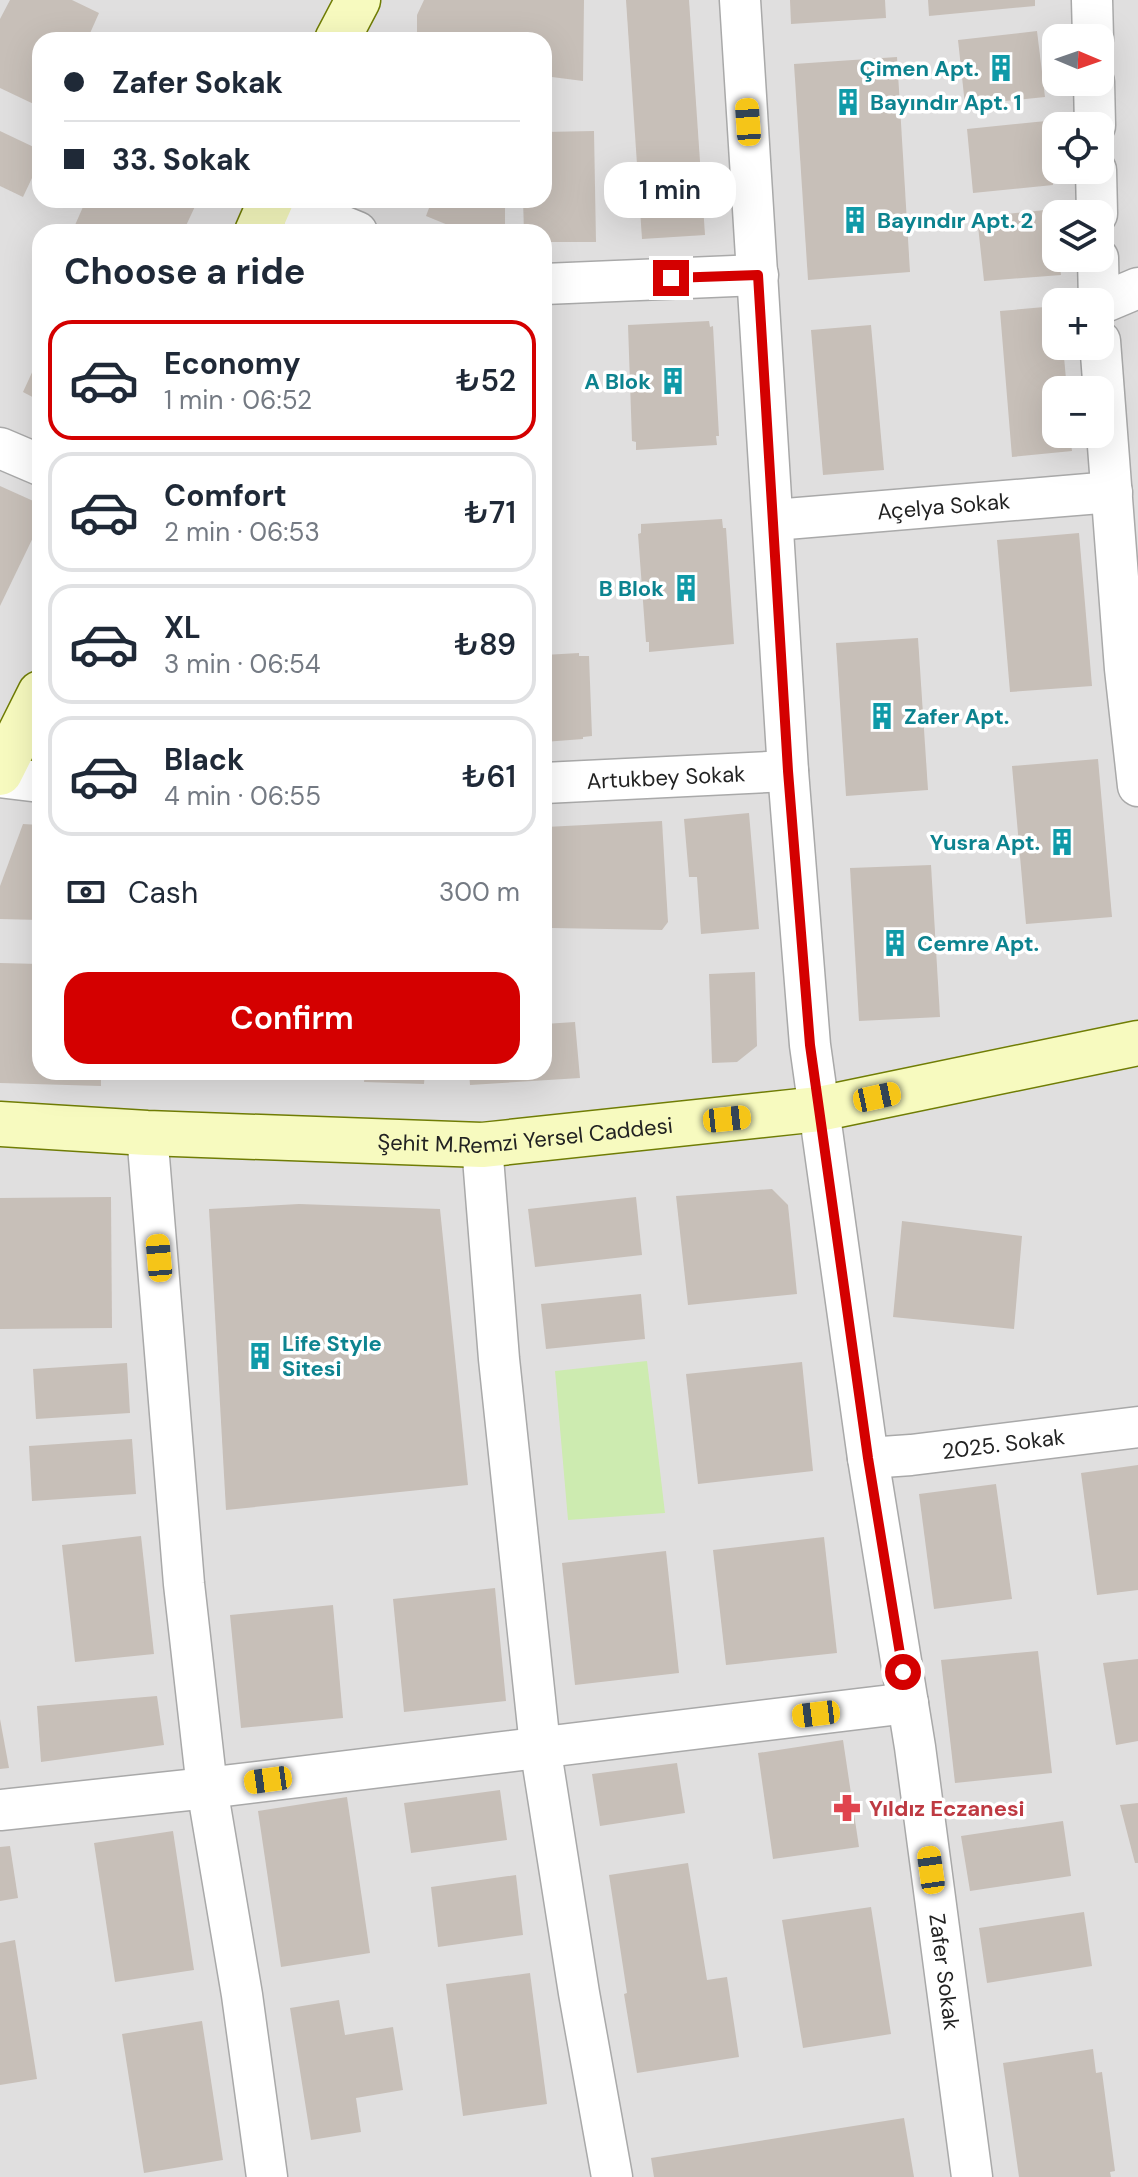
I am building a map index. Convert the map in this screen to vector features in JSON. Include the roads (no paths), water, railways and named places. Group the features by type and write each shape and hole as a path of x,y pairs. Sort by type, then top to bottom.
{"street":[{"path":"341,32 358,0"},
{"name":"Zafer Sokak","path":"740,0 788,771 810,1045 868,1458 908,1703 972,2177"},
{"path":"1092,0 1093,24"},
{"path":"298,208 338,224"},
{"path":"552,284 758,275"},
{"path":"1114,297 1138,288"},
{"path":"1102,360 1112,492 1132,667 1138,786"},
{"path":"0,448 32,462"},
{"name":"Açelya Sokak","path":"774,520 1112,492"},
{"path":"32,709 0,775 32,781"},
{"name":"Artukbey Sokak","path":"552,783 788,771"},
{"name":"Şehit M.Remzi Yersel Caddesi","path":"0,1124 147,1133 482,1145 819,1109 1138,1043"},
{"path":"147,1133 184,1584 207,1788 242,1995 267,2177"},
{"path":"482,1145 499,1359 540,1746 612,2177"},
{"name":"2025. Sokak","path":"868,1458 1138,1427"},
{"path":"0,1810 908,1703"}],"place":[{"name":"Çimen Apt.","path":"1001,68"},
{"name":"Bayındır Apt. 1","path":"848,102"},
{"name":"Bayındır Apt. 2","path":"855,220"},
{"name":"A Blok","path":"673,381"},
{"name":"B Blok","path":"686,588"},
{"name":"Zafer Apt.","path":"882,716"},
{"name":"Yusra Apt.","path":"1062,842"},
{"name":"Cemre Apt.","path":"895,943"},
{"name":"Life Style Sitesi","path":"260,1356"},
{"name":"Yıldız Eczanesi","path":"847,1808"}]}
